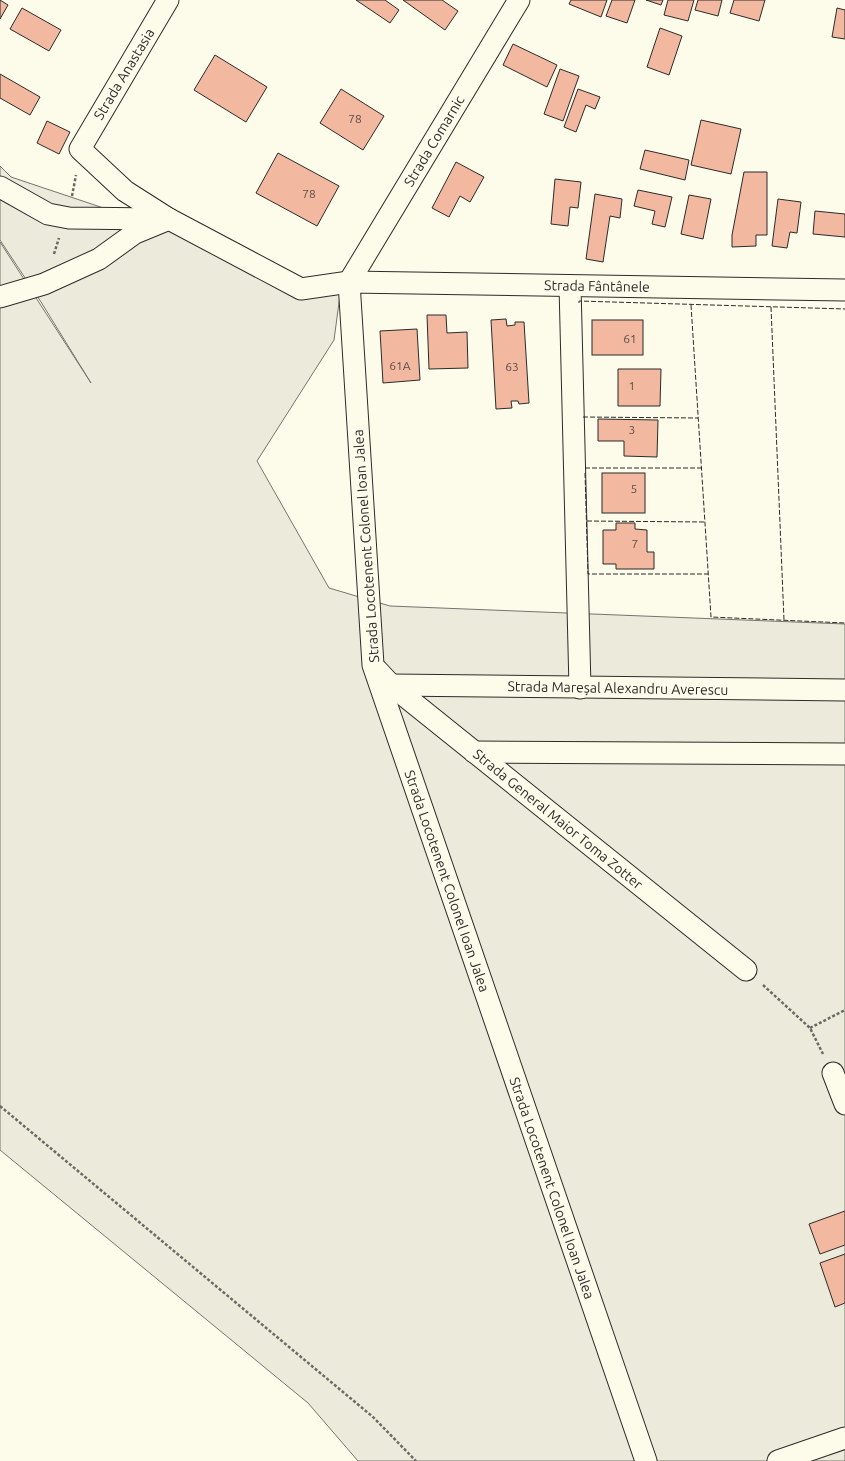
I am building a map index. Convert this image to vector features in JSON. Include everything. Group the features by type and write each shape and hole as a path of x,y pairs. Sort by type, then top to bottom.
{"street":[{"name":"Strada Anastasia","path":"80,149 168,0"},
{"name":"Strada Comarnic","path":"349,282 519,0"},
{"name":"Strada Fântânele","path":"80,149 125,191 170,219 301,289 349,282 845,290"},
{"path":"0,187 48,214 69,218 170,219"},
{"path":"0,297 44,284 99,259 135,233 170,219"},
{"name":"Strada Locotenent Colonel Ioan Jalea","path":"349,282 372,665 646,1461"},
{"path":"570,286 580,688"},
{"name":"Strada General Maior Toma Zotter","path":"372,665 391,685 746,970"},
{"name":"Strada Mareșal Alexandru Averescu","path":"391,685 845,690"},
{"path":"474,752 845,754"},
{"path":"833,1072 845,1104"},
{"path":"778,1461 845,1438"}],"path":[{"path":"746,970 810,1028 833,1072"},
{"path":"810,1028 845,1010"},
{"path":"0,1106 373,1417 416,1461"}],"shaded area":[{"path":"0,166 11,177 178,233 340,295 334,340 257,461 329,588 390,606 845,624 845,1461 358,1461 308,1403 0,1150 0,242 91,383 41,302 0,240"}],"building":[{"path":"0,0 8,5 0,19"},
{"path":"356,0 385,0 399,10 390,23"},
{"path":"403,0 442,0 458,11 445,30"},
{"path":"571,0 607,0 601,17 569,4"},
{"path":"612,0 635,0 627,23 606,16"},
{"path":"646,0 663,0 661,5"},
{"path":"668,0 694,0 688,21 664,15"},
{"path":"698,0 722,0 718,16 695,10"},
{"path":"734,0 765,0 759,21 730,13"},
{"path":"22,8 61,30 49,51 10,29"},
{"path":"837,8 845,10 845,39 832,37"},
{"path":"660,28 682,36 669,75 647,67"},
{"path":"513,44 557,65 547,87 503,65"},
{"path":"215,55 267,87 246,122 194,90"},
{"path":"560,69 579,76 563,121 544,114"},
{"path":"0,74 40,97 30,115 0,98"},
{"path":"341,89 384,116 363,150 320,123"},
{"path":"578,89 600,97 595,109 586,105 576,132 564,127"},
{"path":"701,120 741,129 731,174 691,165"},
{"path":"47,121 70,132 59,154 37,143"},
{"path":"645,150 689,160 685,180 640,169"},
{"path":"278,153 339,186 317,226 256,193"},
{"path":"456,162 484,177 470,202 460,196 449,217 432,208"},
{"path":"744,172 767,172 767,235 756,235 756,246 732,247 732,235"},
{"path":"555,179 581,182 578,208 570,207 568,226 551,224"},
{"path":"638,190 672,197 665,227 652,224 655,211 634,206"},
{"path":"595,194 622,199 620,218 610,216 603,262 586,259"},
{"path":"689,195 711,199 703,239 681,234"},
{"path":"778,199 801,202 797,233 790,232 787,248 772,246"},
{"path":"815,211 845,214 845,237 813,234"},
{"path":"427,315 446,315 447,333 467,332 468,368 429,369"},
{"path":"506,319 507,326 515,325 515,322 524,322 529,403 519,404 518,401 511,401 512,408 496,409 491,320"},
{"path":"592,320 643,320 643,355 592,355"},
{"path":"417,329 420,380 383,383 380,331"},
{"path":"618,369 661,369 660,406 618,406"},
{"path":"598,419 658,420 657,457 624,456 624,441 598,441"},
{"path":"602,473 645,473 645,513 602,513"},
{"path":"616,523 635,523 635,529 647,530 647,552 654,552 654,569 616,569 616,564 603,564 603,530 616,530"},
{"path":"845,1211 845,1245 820,1254 809,1224"},
{"path":"845,1254 845,1303 835,1307 820,1263"}],"fence":[{"path":"579,303 579,301 845,309"},
{"path":"691,305 711,617 845,623"},
{"path":"771,307 784,620"},
{"path":"583,417 698,418"},
{"path":"585,468 702,468"},
{"path":"585,473 588,574 708,574"},
{"path":"587,521 705,522"}]}
